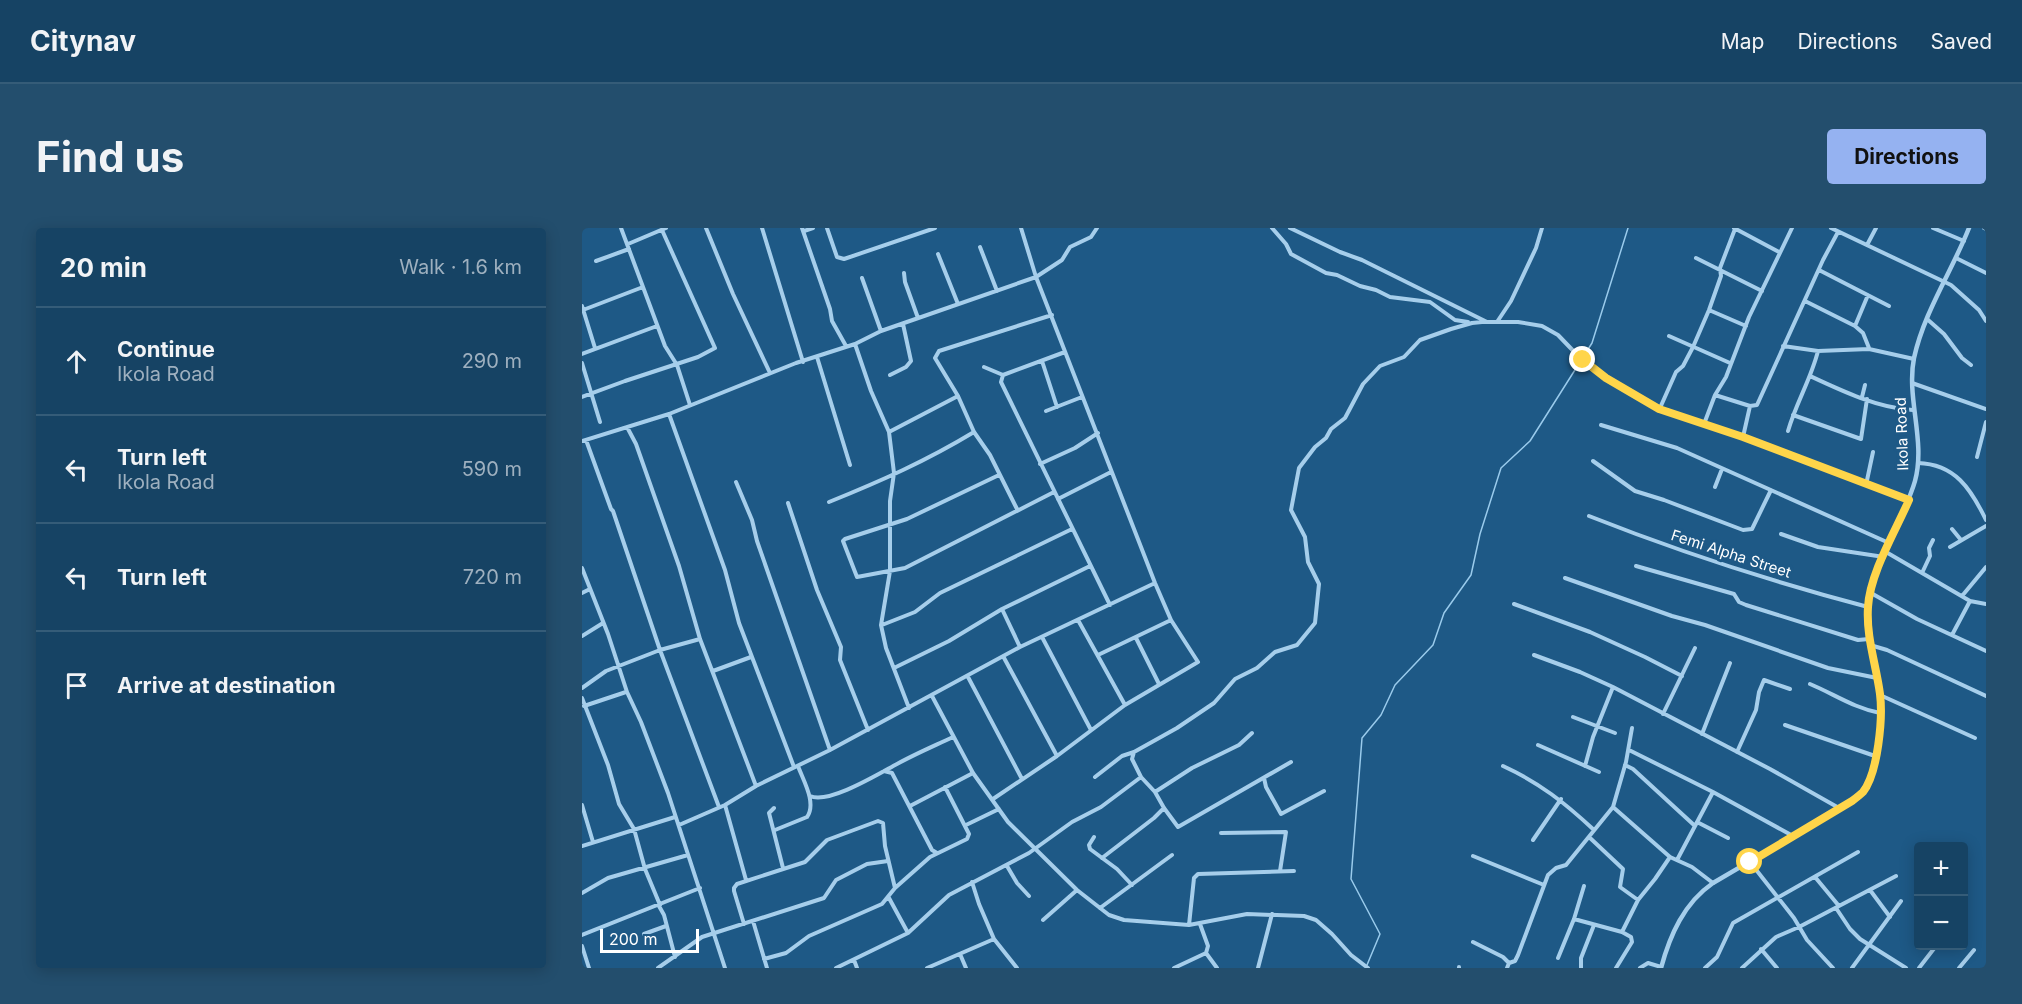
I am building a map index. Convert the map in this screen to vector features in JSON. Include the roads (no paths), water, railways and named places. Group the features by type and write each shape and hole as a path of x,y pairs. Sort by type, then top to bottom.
{"street":[{"path":"621,228 665,346 677,365 690,405"},
{"path":"706,228 770,374"},
{"path":"762,228 803,362"},
{"path":"813,228 803,230 832,321 846,346"},
{"path":"827,228 837,257 844,259 935,228"},
{"path":"993,799 1057,756 1125,705 1198,662 1171,620 1155,583 1036,277 1021,228"},
{"path":"719,807 660,650 613,511 584,441 669,414 770,374 855,344 881,331 1036,277 1062,261 1070,247 1091,237 1097,228"},
{"path":"1272,228 1286,244 1291,254 1326,273 1337,274 1360,286 1390,297 1430,302 1455,320 1489,323 1518,322 1542,326 1558,335 1576,354 1606,378 1659,409 1743,437 1909,500"},
{"path":"1290,228 1362,260 1489,323"},
{"path":"1497,323 1511,301 1536,248 1542,228"},
{"path":"1659,409 1676,372 1683,366 1693,347 1709,310 1734,228 1779,252"},
{"path":"1704,424 1779,252 1792,228"},
{"path":"1831,228 1945,283 1965,297 1979,310 1986,321"},
{"path":"1867,245 1876,228"},
{"path":"1933,228 1964,242"},
{"name":"Ikola Road","path":"1661,967 1669,941 1695,899 1713,883 1852,801 1863,791 1872,772 1880,713 1880,695 1869,642 1868,607 1885,555 1916,478 1918,463 1912,383 1914,359 1928,319 1969,228"},
{"path":"582,397 677,365 715,348 664,229 596,261"},
{"path":"1715,395 1750,406 1759,403 1838,232"},
{"path":"980,248 997,291"},
{"path":"938,254 958,304"},
{"path":"1696,258 1762,291"},
{"path":"1956,258 1986,273"},
{"path":"1819,270 1889,306"},
{"path":"904,273 918,318"},
{"path":"862,278 881,331"},
{"path":"595,348 583,308 643,287"},
{"path":"1855,326 1868,295"},
{"path":"1805,301 1855,326 1863,333 1869,349"},
{"path":"1709,310 1746,326"},
{"path":"1017,509 990,455 974,432 958,396 935,358 939,351 1052,315"},
{"path":"1928,319 1971,365"},
{"path":"1095,777 1122,756 1134,752 1177,728 1214,703 1235,679 1257,668 1275,652 1292,648 1302,641 1315,623 1319,584 1308,562 1305,537 1291,510 1301,464 1335,425 1345,418 1363,384 1380,366 1404,357 1420,340 1472,322"},
{"path":"890,375 906,367 911,361 903,324"},
{"path":"582,354 657,326"},
{"path":"1669,336 1730,363"},
{"path":"855,344 871,391 889,432 894,473 890,525 890,571 881,625 886,648 909,708"},
{"path":"1784,346 1818,351 1869,349 1914,359"},
{"path":"1788,431 1818,351"},
{"path":"984,366 1003,375 1065,352"},
{"path":"817,357 850,465"},
{"path":"1042,361 1057,407"},
{"path":"582,363 600,422"},
{"path":"1003,375 1001,382 1110,605"},
{"path":"1810,376 1889,407 1913,410"},
{"path":"1912,383 1986,409"},
{"path":"1793,415 1861,440 1865,385"},
{"path":"889,432 958,396"},
{"path":"1046,411 1082,397"},
{"path":"1743,437 1750,406"},
{"path":"669,414 725,570 751,657 810,796 810,813 807,817 775,830"},
{"path":"1977,457 1986,422"},
{"path":"1601,425 1677,448 1890,543"},
{"path":"627,427 636,444 666,529 700,639 756,786"},
{"path":"829,502 892,477 941,453 974,432"},
{"path":"1040,464 1075,448 1098,433"},
{"path":"1866,485 1874,452"},
{"path":"1593,461 1635,491 1743,530 1752,529 1771,490"},
{"path":"1918,463 1946,468 1963,483 1976,500 1986,520"},
{"path":"1715,487 1722,469"},
{"path":"1058,500 1112,474"},
{"path":"999,475 907,519 843,541 856,577 905,568 1054,492"},
{"path":"736,482 752,520 757,541 830,750"},
{"path":"788,502 817,590 841,647 840,660 868,730"},
{"name":"Femi Alpha Street","path":"1589,516 1657,543 1751,574 1868,607"},
{"path":"1950,547 1986,526"},
{"path":"881,625 915,612 940,593 1072,529"},
{"path":"1952,529 1962,540"},
{"path":"1781,534 1818,547 1885,555 1970,601 1986,604"},
{"path":"1922,573 1930,556 1930,546 1933,540"},
{"path":"894,668 949,641 1002,609 1090,566"},
{"path":"1636,566 1734,594 1739,602 1756,609 1869,642 1986,696"},
{"path":"582,567 627,692 668,793 725,968"},
{"path":"1962,596 1986,567"},
{"path":"1565,578 1828,668 1877,678"},
{"path":"679,825 725,805 756,786 868,730 1020,647 1155,583"},
{"path":"582,592 590,589"},
{"path":"1871,593 1917,619 1986,651"},
{"path":"1952,635 1970,601"},
{"path":"1514,604 1590,632 1682,676"},
{"path":"1002,609 1020,647"},
{"path":"1078,620 1125,705"},
{"path":"1098,655 1171,620"},
{"path":"582,636 603,623"},
{"path":"1042,637 1091,730"},
{"path":"1136,638 1159,684"},
{"path":"582,688 597,676 618,666 660,650 700,639"},
{"path":"1663,714 1695,648"},
{"path":"1534,655 1613,687 1839,808"},
{"path":"1003,656 1057,756"},
{"path":"713,671 751,657"},
{"path":"1702,734 1730,663"},
{"path":"968,677 1022,779"},
{"path":"1737,752 1756,710 1764,680 1790,689"},
{"path":"1810,684 1861,709 1880,713"},
{"path":"1585,766 1613,687"},
{"path":"584,705 627,692"},
{"path":"1880,695 1975,738"},
{"path":"932,696 973,773 1008,822 1077,890 1115,918 1124,921 1189,925 1233,915 1260,913 1304,916 1316,920 1350,955 1368,968"},
{"path":"582,698 608,765 619,804 634,829 645,869 661,904 675,957"},
{"path":"1573,717 1615,733"},
{"path":"1785,725 1875,756"},
{"path":"1507,968 1518,955 1544,885 1552,871 1566,864 1613,807 1629,750 1632,728"},
{"path":"1155,792 1192,768 1239,745 1252,733"},
{"path":"810,796 826,797 953,737"},
{"path":"1538,746 1599,772"},
{"path":"1629,750 1713,792 1793,836"},
{"path":"1134,752 1132,759 1141,777 1155,792 1178,827 1291,762"},
{"path":"1625,765 1633,769 1696,824 1728,838"},
{"path":"892,766 892,773 932,850 938,853"},
{"path":"1503,766 1561,799 1594,830"},
{"path":"884,771 892,773"},
{"path":"910,806 973,773"},
{"path":"836,968 908,933 949,895 1036,850 1072,822 1101,807 1141,777"},
{"path":"1264,777 1266,787 1281,814 1324,791"},
{"path":"764,959 786,953 810,936 882,904 895,888 930,857 967,839 969,834 966,825 945,788"},
{"path":"1677,860 1713,792"},
{"path":"1533,840 1561,799"},
{"path":"582,805 593,842"},
{"path":"725,805 747,880"},
{"path":"1613,807 1670,857 1698,871 1713,883"},
{"path":"774,808 769,813 783,868"},
{"path":"1102,858 1164,808"},
{"path":"966,825 999,809"},
{"path":"582,846 675,818"},
{"path":"744,924 734,888 747,880 808,860 827,840 878,821 883,823 888,861 895,888"},
{"path":"1221,833 1286,832 1280,872"},
{"path":"1094,837 1089,847 1132,885"},
{"path":"1589,837 1623,868 1620,887 1638,900"},
{"path":"930,857 932,850"},
{"path":"1705,968 1717,957 1733,923 1858,852"},
{"path":"582,893 608,878 688,855"},
{"path":"1100,908 1172,855"},
{"path":"1473,856 1544,885"},
{"path":"1622,932 1638,900 1670,857"},
{"path":"658,968 702,937 824,898 836,880 867,864 888,861"},
{"path":"1750,862 1807,940 1833,968"},
{"path":"1007,866 1017,883 1029,896"},
{"path":"1189,925 1196,875 1294,871"},
{"path":"1742,968 1776,937 1896,876"},
{"path":"1815,877 1850,929 1906,968"},
{"path":"972,882 994,939 1017,968"},
{"path":"1558,958 1574,919 1584,886"},
{"path":"582,935 700,888"},
{"path":"1043,920 1077,890"},
{"path":"1870,890 1890,917"},
{"path":"889,898 908,933"},
{"path":"1851,968 1901,901"},
{"path":"1258,968 1272,914"},
{"path":"1574,919 1622,932 1633,939 1616,968"},
{"path":"753,921 767,968"},
{"path":"1174,968 1206,953 1208,946 1200,924"},
{"path":"1581,968 1581,958 1594,925"},
{"path":"644,934 666,926"},
{"path":"927,968 994,939"},
{"path":"1473,942 1503,957 1509,963"},
{"path":"582,946 589,968"},
{"path":"1761,949 1777,968"},
{"path":"1919,968 1932,950"},
{"path":"1959,968 1974,950"},
{"path":"1206,953 1217,968"},
{"path":"960,954 966,968"},
{"path":"854,960 857,968"},
{"path":"1640,968 1648,963 1661,967"}],"waterway":[{"path":"1367,965 1380,934 1351,879 1362,738 1381,715 1395,685 1433,645 1444,613 1471,575 1480,534 1501,468 1530,441 1592,343 1628,228"}]}
